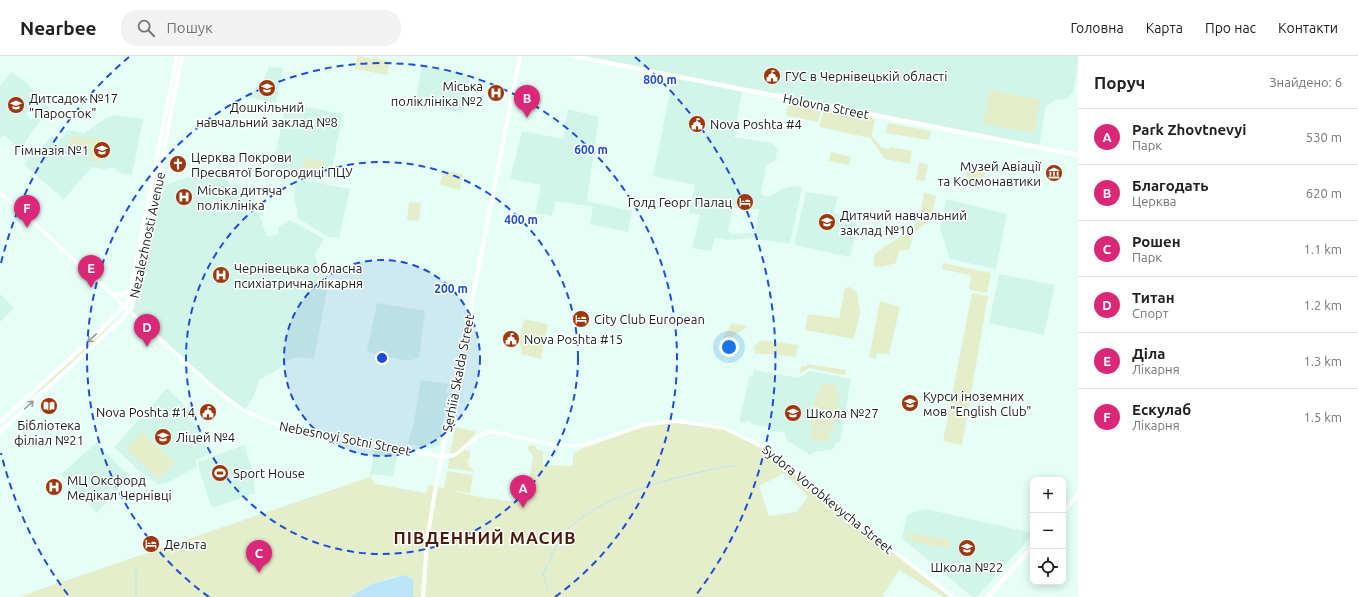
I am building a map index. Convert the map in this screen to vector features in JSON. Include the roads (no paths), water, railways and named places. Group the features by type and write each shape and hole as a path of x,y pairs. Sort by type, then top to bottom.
{"main road":[{"name":"Nezalezhnosti Avenue","path":"0,422 125,306 133,285 177,56"},
{"name":"Nezalezhnosti Avenue","path":"0,432 130,311 136,293 182,56"},
{"name":"Serhiia Skalda Street","path":"424,597 427,540 441,457 520,56"},
{"name":"Holovna Street","path":"573,56 1078,155"},
{"path":"112,294 120,296 125,294 133,285"},
{"path":"1066,509 1078,495"},
{"path":"988,597 1030,549"}],"street":[{"name":"Nebesnoyi Sotni Street","path":"0,192 214,389 231,402 258,418 293,430 441,457"},
{"name":"Sydora Vorobkevycha Street","path":"441,457 455,455 477,438 490,431 551,444 572,446 588,444 643,425 676,422 724,428 767,449 848,516 953,597"}],"water":[{"path":"404,575 413,580 413,597 350,597 372,584"}],"waterway":[{"path":"549,561 568,528 589,513 608,503 628,493 672,479 736,465"},
{"path":"547,565 543,574 548,589"},
{"path":"136,571 136,597"}],"place":[{"name":"ГУС в Чернівецькій області","path":"772,76"},
{"name":"Дошкільний навчальний заклад №8","path":"267,88"},
{"name":"Міська поліклініка №2","path":"496,93"},
{"name":"Дитсадок №17 \"Паросток\"","path":"16,105"},
{"name":"Благодать","path":"527,118"},
{"name":"Nova Poshta #4","path":"697,124"},
{"name":"Гімназія №1","path":"102,150"},
{"name":"Церква Покрови Пресвятої Богородиці ПЦУ","path":"178,164"},
{"name":"Музей Авіації та Космонавтики","path":"1054,173"},
{"name":"Міська дитяча поліклініка","path":"184,197"},
{"name":"Голд Георг Палац","path":"745,202"},
{"name":"Дитячий навчальний заклад №10","path":"827,222"},
{"name":"Ескулаб","path":"27,228"},
{"name":"Чернівецька обласна психіатрична лікарня","path":"221,275"},
{"name":"Діла","path":"91,288"},
{"name":"City Club European","path":"581,319"},
{"name":"Nova Poshta #15","path":"511,339"},
{"name":"Титан","path":"147,347"},
{"name":"Курси іноземних мов \"English Club\"","path":"910,403"},
{"name":"Бібліотека філіал №21","path":"49,406"},
{"name":"Nova Poshta #14","path":"208,412"},
{"name":"Школа №27","path":"793,413"},
{"name":"Ліцей №4","path":"163,437"},
{"name":"Sport House","path":"220,473"},
{"name":"МЦ Оксфорд Медікал Чернівці","path":"54,487"},
{"name":"Park Zhovtnevyi","path":"523,508"},
{"name":"Дельта","path":"151,544"},
{"name":"Школа №22","path":"967,548"},
{"name":"Рошен","path":"259,573"}],"district":[{"name":"ПІВДЕННИЙ МАСИВ","path":"485,537"}]}
